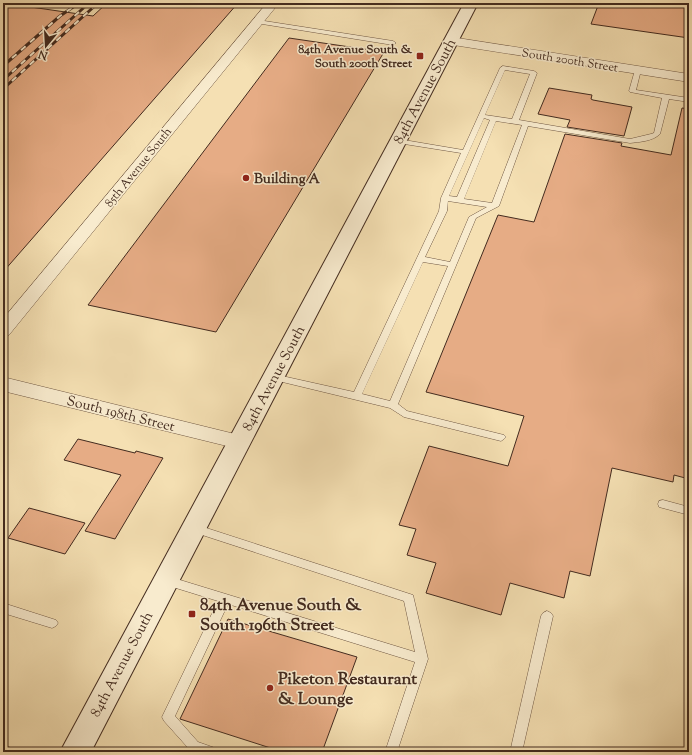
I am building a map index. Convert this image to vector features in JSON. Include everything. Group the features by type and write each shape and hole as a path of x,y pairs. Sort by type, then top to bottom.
{"main road":[{"name":"84th Avenue South","path":"75,752 471,3"}],"street":[{"name":"85th Avenue South","path":"3,332 273,3"},
{"name":"South 200th Street","path":"451,41 689,78"},
{"name":"South 198th Street","path":"3,384 239,442"}],"lane":[{"path":"258,22 393,43"},
{"path":"357,396 444,211 445,198 502,68 534,73 515,122"},
{"path":"638,70 632,91 689,100"},
{"path":"482,116 630,141 641,140 650,138 657,134 666,96"},
{"path":"460,200 494,118"},
{"path":"393,405 473,217 495,206 526,123"},
{"path":"398,141 465,152"},
{"path":"445,198 494,206"},
{"path":"422,259 453,265"},
{"path":"273,377 393,405 404,414 501,437"},
{"path":"663,504 689,511"},
{"path":"193,528 409,598 422,659 391,752"},
{"path":"165,581 422,659"},
{"path":"211,752 194,746 168,717 225,599"},
{"path":"3,608 52,623"},
{"path":"516,752 547,616"},
{"path":"3,750 7,752"}],"building":[{"path":"3,3 93,16 107,3 238,3 3,272"},
{"path":"599,3 689,3 689,38 591,24"},
{"name":"Building A","path":"289,38 384,52 216,332 88,305"},
{"path":"549,88 592,95 591,99 593,100 632,107 624,136 567,127 570,120 538,114"},
{"path":"682,108 689,109 689,479 674,475 673,482 612,468 590,576 570,571 564,598 510,583 501,615 426,593 436,563 407,555 416,529 399,525 429,446 508,466 524,416 426,392 498,215 534,222 565,134 622,143 621,146 671,155"},
{"path":"78,439 135,453 136,451 163,458 115,539 85,531 121,475 64,460"},
{"path":"29,508 85,523 65,554 8,538"},
{"name":"Piketon Restaurant & Lounge","path":"228,619 357,657 322,752 283,752 180,719"}],"railway":[{"path":"3,66 60,16 79,3"},
{"path":"3,80 89,3"},
{"path":"3,89 98,3"}],"place":[{"name":"84th Avenue South & South 200th Street","path":"420,56"},
{"name":"Building A","path":"246,178"},
{"name":"84th Avenue South & South 196th Street","path":"192,614"},
{"name":"Piketon Restaurant & Lounge","path":"270,688"}]}
